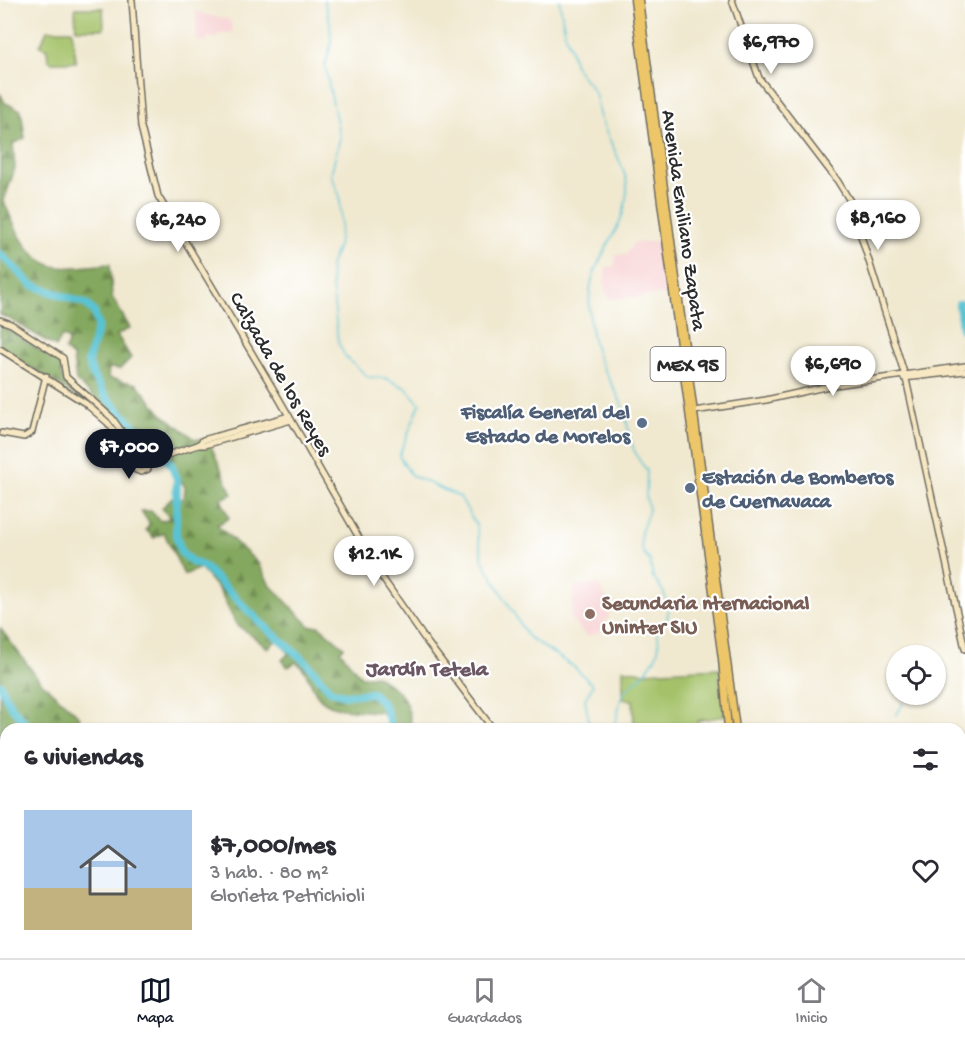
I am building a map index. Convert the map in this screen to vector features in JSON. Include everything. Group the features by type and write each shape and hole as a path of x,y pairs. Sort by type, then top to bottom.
{"main road":[{"name":"Avenida Emiliano Zapata","path":"634,0 735,723"},
{"name":"Avenida Emiliano Zapata","path":"639,0 681,337 694,411 712,566"},
{"name":"Avenida Emiliano Zapata","path":"715,589 727,723"}],"street":[{"name":"Calzada de los Reyes","path":"132,0 141,127 155,190 381,576 489,723"},
{"path":"732,0 759,78 837,180 850,201 906,377 965,649"},
{"path":"0,320 11,324 63,358 66,377 112,418 135,459 133,466 136,470 141,472 148,469 149,461"},
{"path":"0,349 46,376 85,403 149,461"},
{"path":"694,411 766,400 829,386 961,369"},
{"path":"1,433 24,436 32,432 46,376"},
{"path":"149,461 198,445 203,441 290,418"},
{"path":"135,459 142,456"}],"shaded area":[{"path":"196,11 227,19 231,22 233,32 222,33 215,38 207,37 207,41 196,41"},
{"path":"663,241 669,294 608,299 604,283 606,268 614,266 616,255 627,254 633,243"},
{"name":"Secundaria nternacional Uninter SIU","path":"598,584 612,610 600,632 586,636 570,618 575,586"}],"green space":[{"path":"75,8 103,8 104,29 76,29"},
{"path":"47,30 72,30 76,62 51,62 48,59 47,49 40,46"},
{"path":"0,93 5,103 21,110 25,138 13,144 15,168 4,201 23,241 38,258 58,267 110,264 112,297 130,328 117,335 131,358 120,369 109,368 108,378 137,384 161,413 195,439 208,439 232,494 221,499 229,518 217,525 258,563 270,585 310,626 319,626 344,647 340,651 361,677 376,675 398,691 406,702 411,723 387,723 386,717 381,712 345,709 328,704 316,693 300,665 296,662 288,667 282,660 289,653 277,640 268,648 236,624 219,590 200,568 184,575 164,533 154,538 146,530 150,524 141,511 151,511 160,521 170,518 162,508 172,497 184,499 185,487 166,452 156,456 140,445 111,412 76,381 73,357 65,350 69,340 62,336 56,347 0,315"},
{"path":"0,326 61,363 63,381 105,417 72,393 0,348"},
{"path":"0,628 39,680 80,717 77,723 0,723"},
{"path":"719,668 725,716 697,721 697,723 634,723 633,700 623,699 623,669 643,672"}],"waterway":[{"path":"324,0 330,22 331,44 325,66 340,138 331,174 340,197 341,223 338,246 330,266 338,342 345,356 368,377 385,378 406,388 420,404 399,456 411,475 460,497 476,525 483,561 527,636 574,667 593,685 585,699 589,723"},
{"path":"559,0 574,63 595,95 599,114 626,179 624,211 591,283 590,316 599,359 621,401 636,455 647,470 646,497 649,510 641,532 641,545 650,561 653,577 663,591 669,608 667,619 656,632 659,646 654,661 623,694 615,723"},
{"path":"0,254 32,285 86,304 94,312 98,326 88,361 93,376 106,397 171,464 177,479 176,534 181,552 192,562 203,566 264,626 306,662 331,691 345,695 372,693 380,700 390,723"},
{"path":"965,304 959,304 962,328 965,332"},
{"path":"0,685 10,705 25,723"},
{"path":"896,715 902,705"}],"place":[{"name":"Fiscalía General del Estado de Morelos","path":"642,423"},
{"name":"Estación de Bomberos de Cuernavaca","path":"690,488"},
{"name":"Secundaria nternacional Uninter SIU","path":"590,614"}],"district":[{"name":"Jardín Tetela","path":"427,667"}]}
